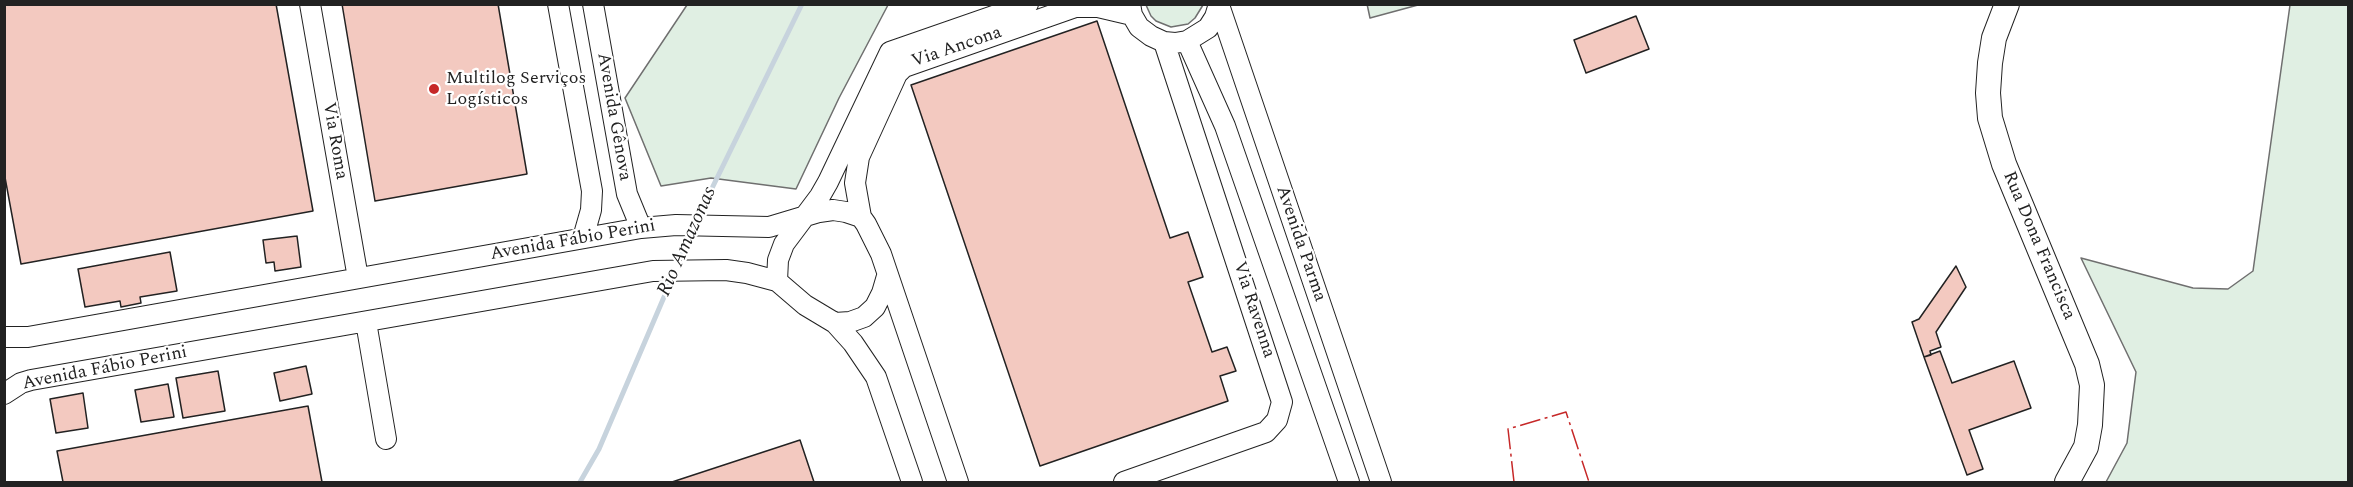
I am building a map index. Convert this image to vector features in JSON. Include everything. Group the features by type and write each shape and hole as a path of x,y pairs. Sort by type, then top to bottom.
{"main road":[{"name":"Rua Dona Francisca","path":"2007,4 1994,38 1990,63 1988,93 1990,118 2004,164 2087,364 2092,385 2090,425 2086,447 2067,483"}],"street":[{"name":"Via Roma","path":"310,4 358,278"},
{"name":"Avenida Gênova","path":"558,4 592,191 591,210 583,238"},
{"name":"Avenida Gênova","path":"593,4 627,194 641,228"},
{"name":"Via Ancona","path":"804,217 828,182 890,52 1028,4"},
{"path":"1131,10 1139,27 1151,36 1164,42 1187,41 1208,28 1219,5"},
{"name":"Avenida Parma","path":"1219,5 1382,483"},
{"name":"Via Ancona","path":"861,217 855,183 859,157 897,74 904,67 1075,7 1131,10"},
{"name":"Avenida Parma","path":"1187,41 1225,126 1349,483"},
{"name":"Via Ravenna","path":"1124,483 1266,432 1277,420 1282,402 1164,42"},
{"name":"Avenida Fábio Perini","path":"4,337 28,336 641,228 676,225 769,227 832,210 861,217"},
{"path":"777,281 778,260 784,244 804,217"},
{"path":"861,217 871,232 958,483"},
{"name":"Avenida Fábio Perini","path":"4,394 21,383 32,380 653,271 685,269 747,273 777,281 805,305 835,323 860,351 876,377 912,483"},
{"path":"835,323 850,322 864,317 882,293 887,276"},
{"path":"366,322 386,439"}],"green space":[{"path":"1146,4 1203,5 1188,24 1171,27 1156,21"},
{"path":"1367,4 1418,4 1418,5 1370,18"},
{"path":"687,5 888,5 839,98 796,189 711,178 661,186 625,98"},
{"path":"2290,5 2348,5 2348,482 2106,482 2127,443 2136,372 2081,258 2193,288 2228,289 2253,271"}],"building":[{"path":"4,4 276,4 313,211 21,264 4,172"},
{"name":"Multilog Serviços Logísticos","path":"342,4 498,4 527,174 375,201"},
{"path":"1636,16 1649,49 1586,73 1574,40"},
{"path":"1097,21 1170,238 1188,232 1203,277 1188,282 1212,352 1227,347 1236,371 1220,376 1228,401 1040,466 911,85"},
{"path":"297,236 301,267 275,271 274,262 266,263 263,240"},
{"path":"170,252 177,291 140,297 141,303 121,307 120,301 85,307 78,269"},
{"path":"1956,266 1966,287 1936,332 1941,347 1930,351 1931,355 1924,357 1912,322 1919,319"},
{"path":"1940,351 1952,383 2014,361 2031,408 1969,430 1983,469 1967,475 1924,357"},
{"path":"306,366 312,394 280,401 274,373"},
{"path":"218,371 225,411 183,418 176,378"},
{"path":"168,384 174,417 141,422 135,390"},
{"path":"83,393 88,428 56,433 50,399"},
{"path":"308,406 322,482 63,482 57,451"},
{"path":"800,440 814,482 672,482"}],"waterway":[{"name":"Rio Amazonas","path":"696,221 802,4"},
{"name":"Rio Amazonas","path":"677,265 693,229"},
{"name":"Rio Amazonas","path":"580,482 599,449 673,276"}],"power":[{"path":"1514,482 1508,429 1566,412 1589,482"}],"place":[{"name":"Multilog Serviços Logísticos","path":"434,89"}]}
